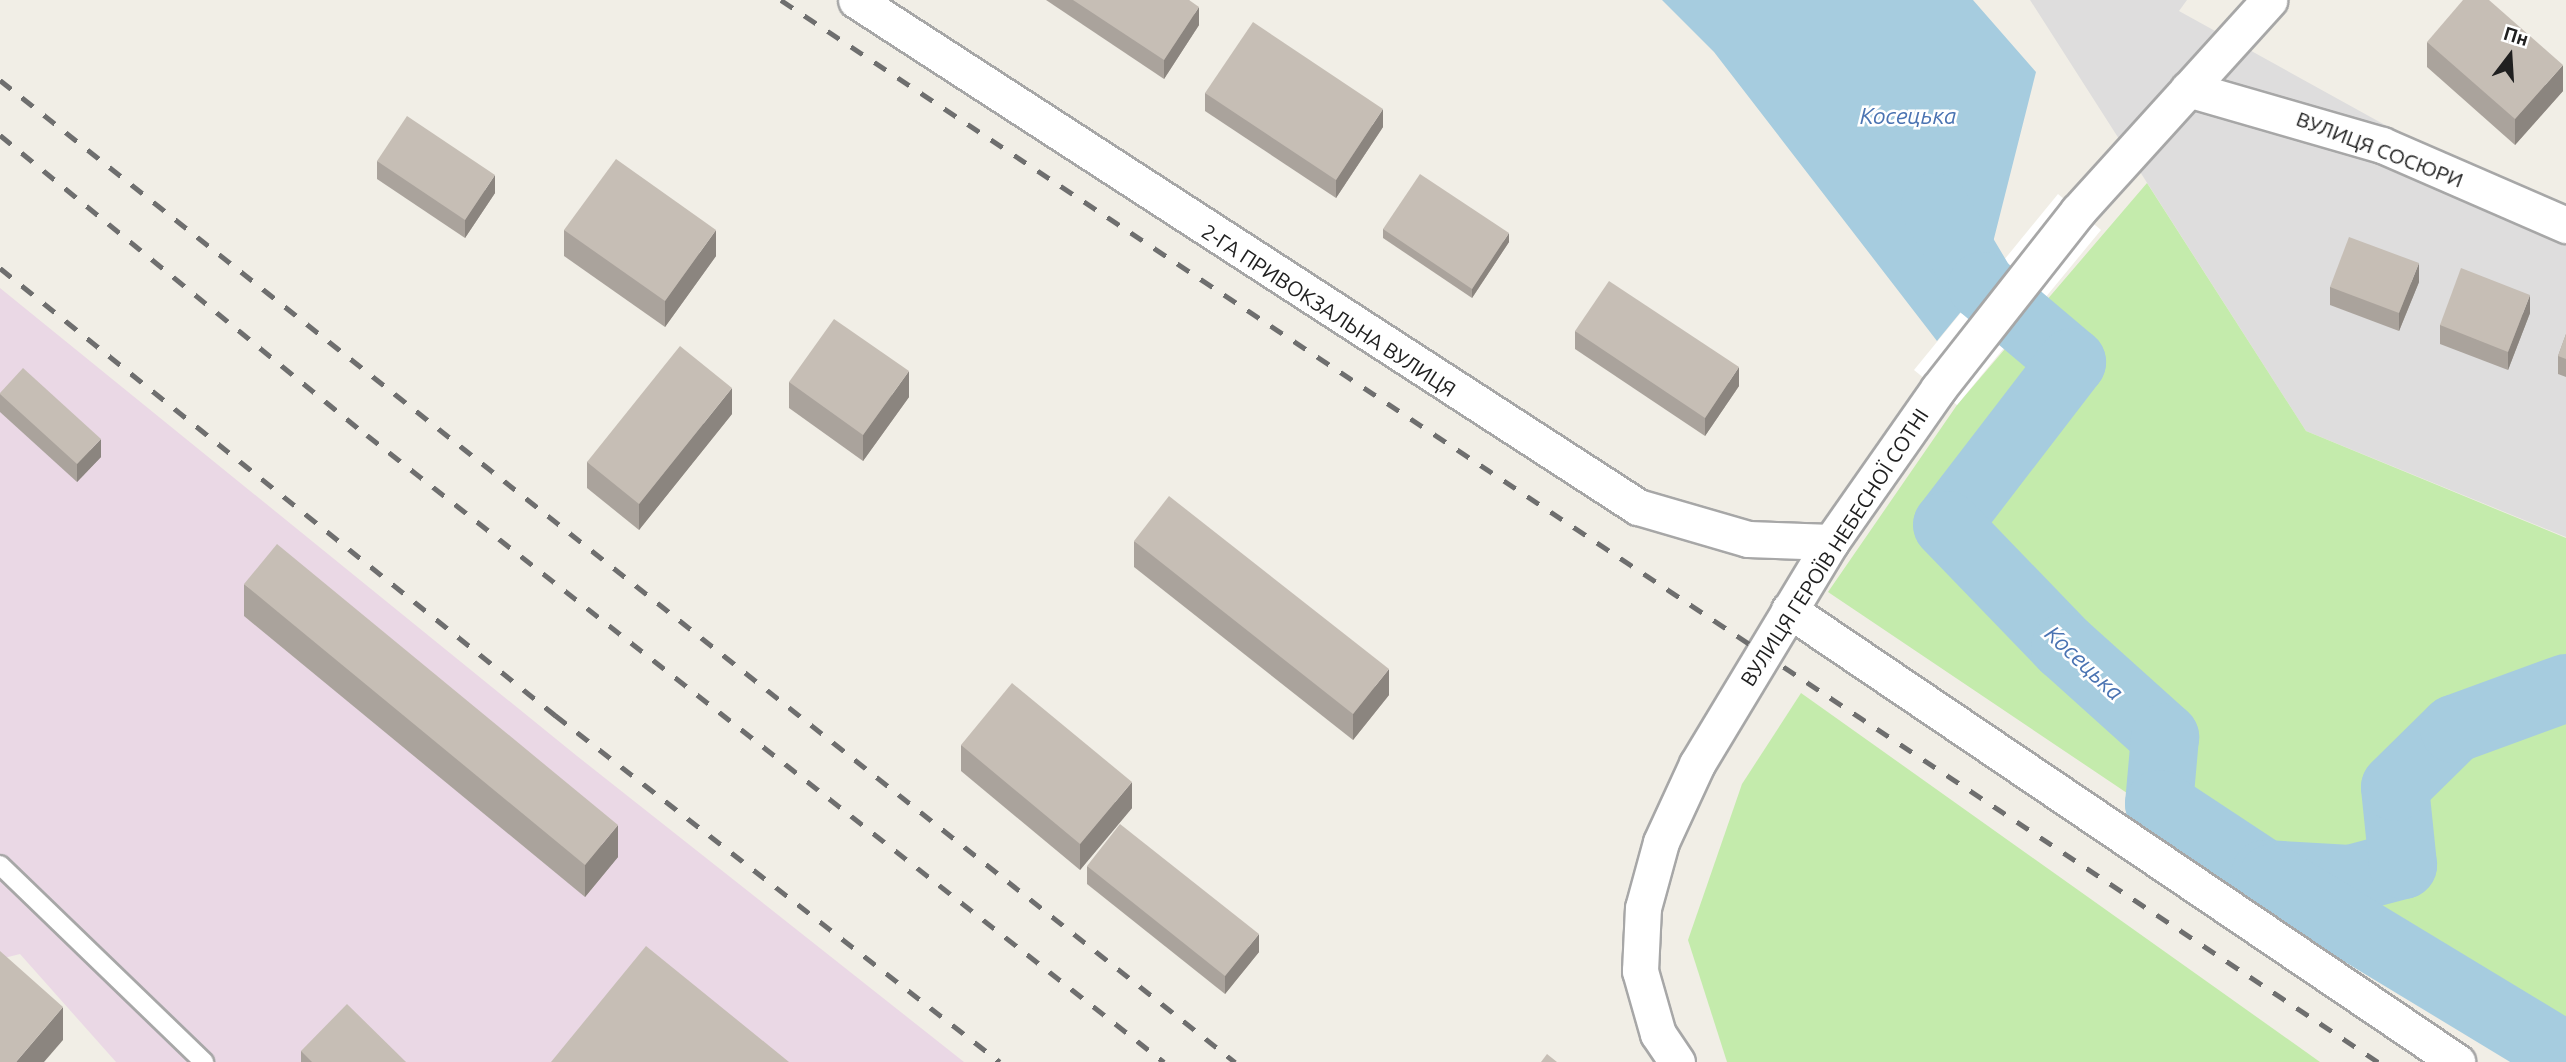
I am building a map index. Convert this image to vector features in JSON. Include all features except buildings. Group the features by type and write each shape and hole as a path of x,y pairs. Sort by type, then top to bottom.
{"street":[{"name":"2-ГА ПРИВОКЗАЛЬНА ВУЛИЦЯ","path":"856,0 1638,508 1748,539 1831,542"},
{"name":"ВУЛИЦЯ ГЕРОЇВ НЕБЕСНОЇ СОТНІ","path":"1677,1062 1658,1034 1640,971 1643,908 1661,842 1697,764 1831,542 1938,390 2078,211 2269,0"},
{"name":"ВУЛИЦЯ СОСЮРИ","path":"2189,89 2382,145 2566,225"},
{"path":"1789,610 2457,1062"}],"lane":[{"path":"0,865 204,1062"}],"shaded area":[{"path":"2030,0 2187,0 2179,11 2566,225 2566,537 2306,431"},
{"path":"0,288 577,756 964,1062 116,1062 20,954 0,959"}],"green space":[{"path":"2147,183 2306,431 2566,538 2566,1062 2527,1062 1828,592 1957,405"},
{"path":"1801,693 2320,1062 1727,1062 1688,940 1742,784"}],"water":[{"name":"Косецька","path":"1662,0 1973,0 2036,72 1982,286 1937,341 1714,52"}],"pier":[{"path":"2058,194 2101,230 1957,405 1914,370"}],"waterway":[{"name":"Косецька","path":"1935,207 1982,286 2072,362 1947,525 2065,647 2165,737 2159,804 2265,874 2350,879 2403,865 2395,787 2454,729 2566,688"},
{"path":"2272,878 2566,1056"}],"railway":[{"path":"781,0 2378,1062"},
{"path":"0,80 1235,1062"},
{"path":"0,135 367,435 1164,1062"},
{"path":"0,268 555,715 1000,1062"}]}
